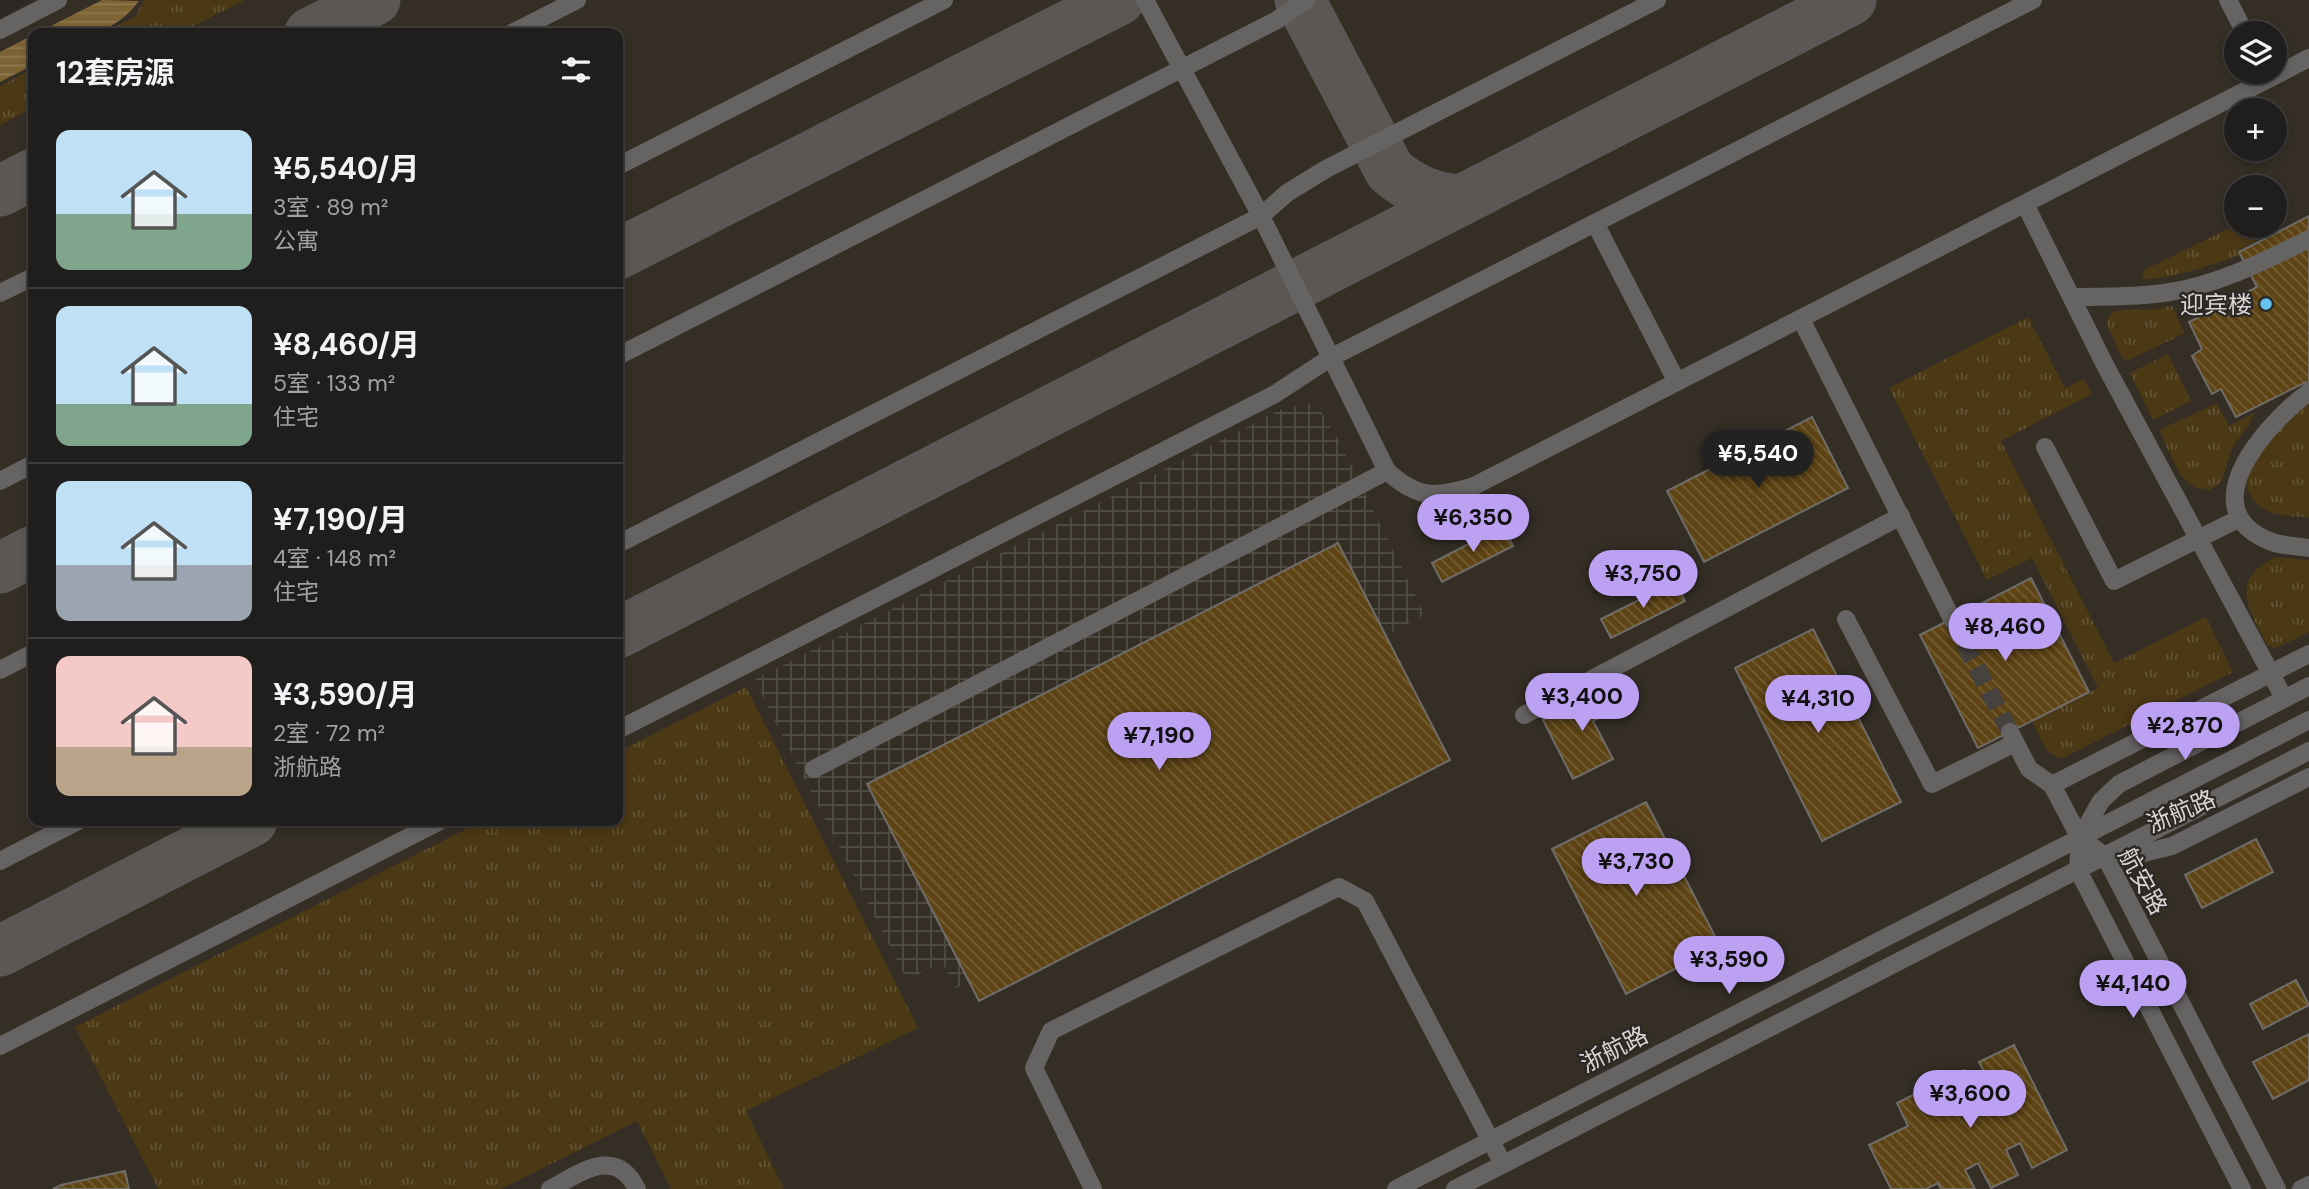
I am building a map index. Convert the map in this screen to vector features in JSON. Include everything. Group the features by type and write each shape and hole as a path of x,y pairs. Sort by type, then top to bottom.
{"street":[{"path":"0,30 58,0"},
{"path":"522,28 577,0"},
{"path":"623,163 944,0"},
{"path":"1145,0 1261,216 1387,471 1403,485 1426,495 1450,493 1474,486 2025,204 2250,84"},
{"path":"623,353 1277,20 1306,0"},
{"path":"623,541 1261,216 1286,192 1326,169 1657,0"},
{"path":"623,727 1275,394 1331,358 2032,0"},
{"path":"2228,0 2239,21"},
{"path":"2287,67 2309,58"},
{"path":"2025,204 2105,365 2284,698"},
{"path":"1595,223 1677,382"},
{"path":"2072,297 2166,293 2225,277 2309,239"},
{"path":"0,293 28,279"},
{"path":"1801,318 1952,619"},
{"path":"2309,392 2286,409 2253,447 2238,475 2235,495 2239,518 2253,533 2274,543 2309,548"},
{"path":"2045,447 2115,581 2239,518"},
{"path":"0,481 28,467"},
{"path":"814,769 1387,471"},
{"path":"1524,715 1901,516"},
{"path":"1846,619 1932,784 2012,738 2029,769 2052,785 2080,838"},
{"path":"2052,785 2309,654"},
{"path":"0,670 28,656"},
{"name":"浙航路","path":"2080,838 2101,801 2119,784 2309,686"},
{"name":"浙航路","path":"1396,1189 2309,720"},
{"name":"浙航路","path":"1455,1189 2309,751"},
{"name":"浙航路","path":"2105,856 2172,846 2309,777"},
{"path":"0,861 68,826"},
{"path":"0,1046 430,826"},
{"name":"航安路","path":"2080,838 2105,856 2277,1189"},
{"name":"航安路","path":"2078,870 2080,838"},
{"path":"2078,870 2242,1189"},
{"path":"1093,1189 1034,1068 1051,1031 1339,887 1365,901 1503,1164"},
{"path":"550,1189 593,1166 610,1164 625,1170 637,1189"},
{"path":"2301,1189 2309,1185"}],"shaded area":[{"path":"34,0 2309,0 2309,1189 0,1189 0,18"},
{"path":"102,0 139,1 128,14 105,28 47,28"},
{"path":"28,38 28,68 0,82 0,52"},
{"path":"1315,402 1338,439 1425,615 1386,635 1450,760 979,1001 969,982 956,988 942,962 907,980 754,680 1280,410"}],"green space":[{"path":"144,0 245,0 190,28 113,28 136,16"},
{"path":"28,72 28,111 0,125 0,86"},
{"path":"2224,231 2224,238 2260,239 2237,251 2239,255 2179,274 2142,280 2146,269"},
{"path":"2172,306 2185,333 2129,360 2124,359 2108,325 2111,314 2122,310"},
{"path":"2028,317 2065,388 2084,379 2092,394 2001,441 2114,663 2206,617 2233,672 2061,759 2047,751 2032,722 2098,688 2032,558 1987,580 1889,388"},
{"path":"2168,354 2191,401 2153,420 2130,373"},
{"path":"2309,401 2309,517 2272,513 2251,497 2247,487 2249,475 2271,439"},
{"path":"2217,403 2229,426 2254,413 2249,425 2233,446 2221,482 2210,490 2194,487 2180,475 2159,430"},
{"path":"2276,557 2309,560 2309,632 2276,648 2268,646 2254,620 2249,608 2247,586 2251,576 2261,566"},
{"path":"746,687 918,1028 746,1111 784,1189 671,1189 637,1121 501,1189 158,1189 75,1027 472,826 623,826 623,749"}],"building":[{"name":"迎宾楼","path":"2309,216 2309,389 2306,382 2236,417 2221,389 2212,394 2192,356 2202,349 2189,322 2257,287 2239,252 2266,238 2287,238 2287,227"},
{"path":"1812,417 1848,488 1704,562 1667,491"},
{"path":"1503,526 1513,546 1442,582 1432,563"},
{"path":"1338,543 1450,760 979,1001 867,784"},
{"path":"2031,578 2089,692 1978,748 1920,635"},
{"path":"1675,582 1685,601 1611,638 1601,619"},
{"path":"1813,629 1901,802 1822,841 1735,668"},
{"path":"1606,687 1617,708 1593,721 1613,759 1573,779 1543,720"},
{"path":"1646,802 1720,946 1626,994 1552,849"},
{"path":"2256,839 2273,872 2202,908 2185,875"},
{"path":"2296,980 2309,1005 2263,1029 2250,1004"},
{"path":"2309,1034 2309,1080 2273,1099 2253,1062"},
{"path":"2014,1045 2067,1150 2032,1168 2020,1143 2006,1150 2018,1175 1991,1188 1978,1163 1965,1170 1975,1189 1941,1189 1938,1183 1926,1189 1891,1189 1869,1145 1908,1126 1897,1103 1925,1089 1936,1112 1948,1106 1937,1083 1964,1070 1976,1093 1991,1085 1979,1062"},
{"path":"125,1171 129,1189 53,1189 61,1185"}],"taxiway":[{"path":"320,28 375,0"},
{"path":"623,251 1119,0"},
{"path":"1300,0 1390,171 1424,192 1462,200"},
{"path":"623,630 1851,0"},
{"path":"0,191 28,177"},
{"path":"0,568 28,554"},
{"path":"0,951 242,826"}],"tunnel":[{"path":"1952,619 2010,732"}],"place":[{"name":"迎宾楼","path":"2266,304"}]}
